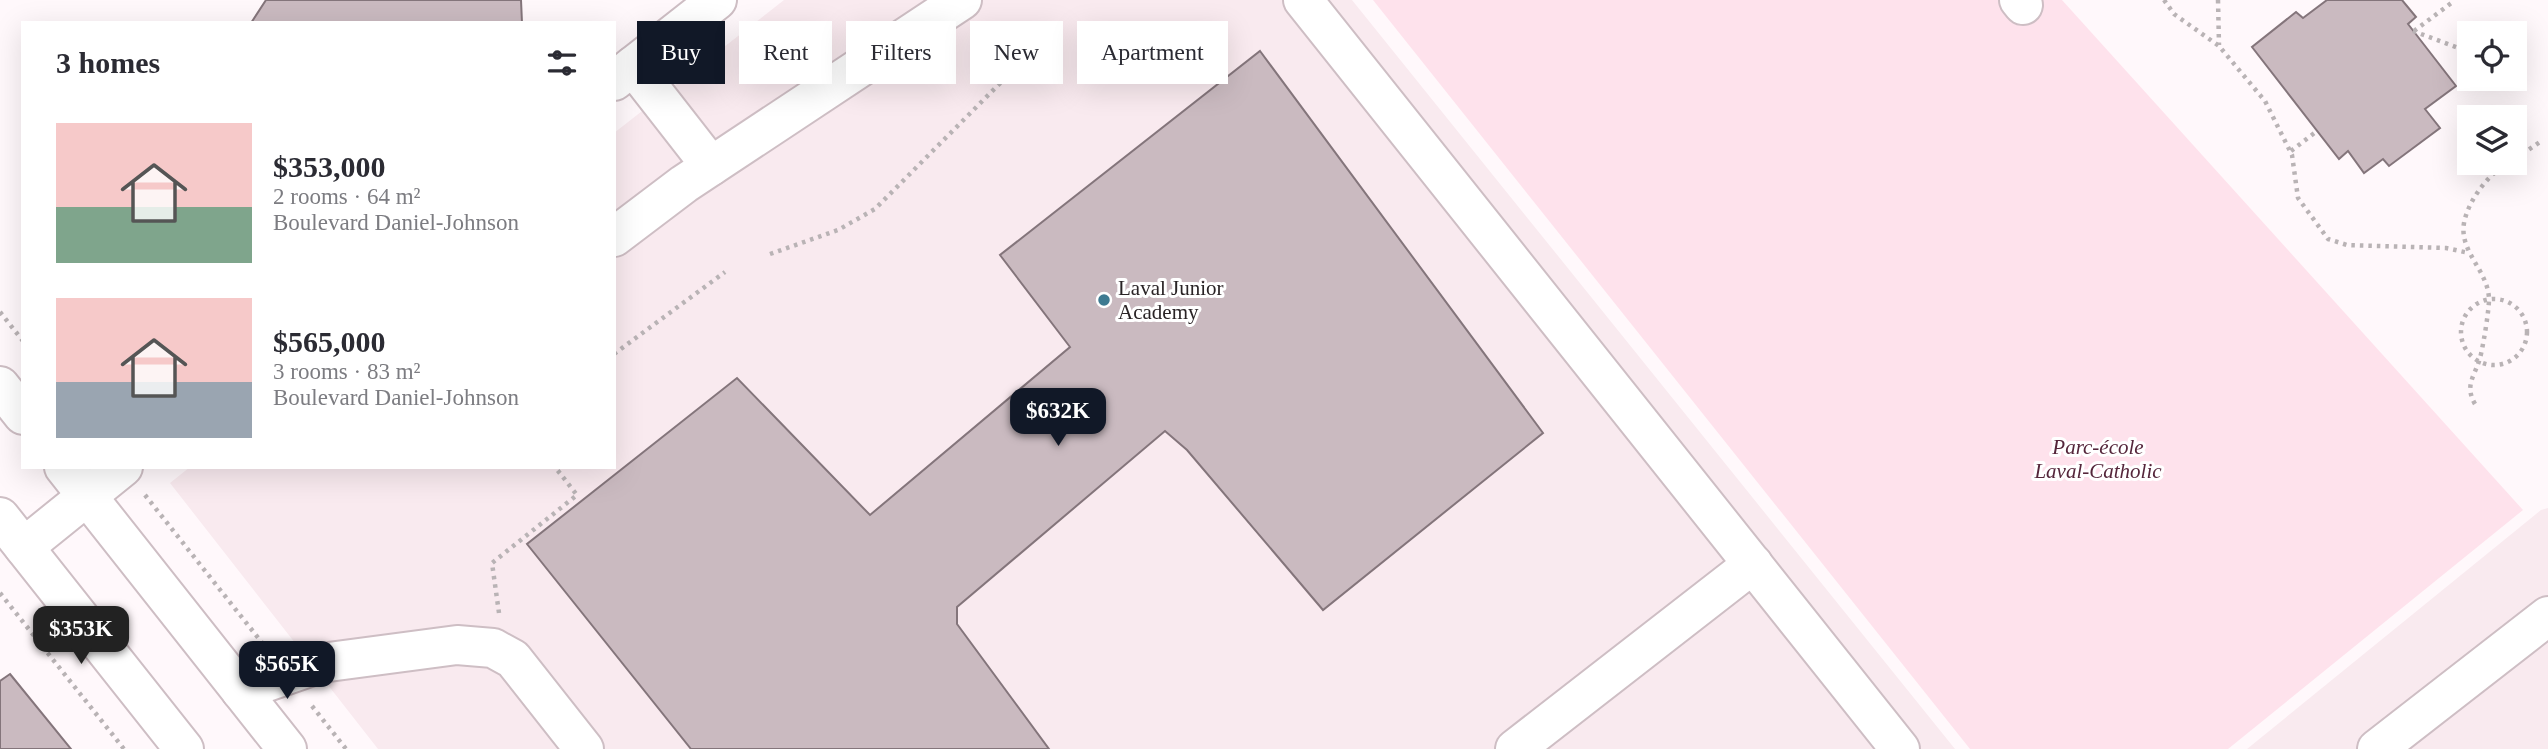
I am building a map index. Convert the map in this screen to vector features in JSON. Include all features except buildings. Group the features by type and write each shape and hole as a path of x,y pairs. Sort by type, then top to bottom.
{"street":[{"path":"711,166 624,74 717,0"},
{"path":"616,236 711,166 962,0"},
{"path":"1303,0 1900,749"},
{"path":"0,386 21,412"},
{"path":"24,547 76,481 116,469"},
{"path":"76,481 287,749"},
{"path":"0,517 184,749"},
{"path":"1515,749 1753,564"},
{"path":"2377,749 2548,616"},
{"path":"241,691 286,672 321,663 457,645 484,646 503,651 513,659 584,749"}],"path":[{"path":"2165,0 2174,14 2219,46 2265,101 2291,151 2298,198 2328,239 2347,245 2446,248 2469,253"},
{"path":"2218,0 2219,46"},
{"path":"2454,1 2413,32 2457,47"},
{"path":"770,254 838,230 875,209 999,84"},
{"path":"2291,151 2317,131"},
{"path":"2527,151 2540,142"},
{"path":"2475,404 2469,389 2479,362 2489,299 2484,277 2469,253 2463,232 2464,221 2491,175"},
{"path":"616,353 725,272"},
{"path":"2489,299 2507,301 2516,306 2528,326 2527,338 2516,357 2506,363 2485,365 2463,344 2462,322 2473,305 2489,299"},
{"path":"0,312 21,338"},
{"path":"500,618 492,563 577,495 557,469"},
{"path":"160,514 263,643"},
{"path":"0,593 124,749"},
{"path":"305,697 346,749"}],"shaded area":[{"name":"Laval Junior Academy","path":"784,0 1352,0 1955,749 378,749 170,483 188,469 616,469 616,131 677,84 725,84 725,46 739,35 739,84 832,84 832,21 757,21"},
{"path":"2548,508 2548,749 2247,749 2541,510"}],"green space":[{"name":"Parc-école Laval-Catholic","path":"1373,0 2062,0 2523,510 2228,749 1970,749"}],"place":[{"name":"Laval Junior Academy","path":"1104,300"}]}
